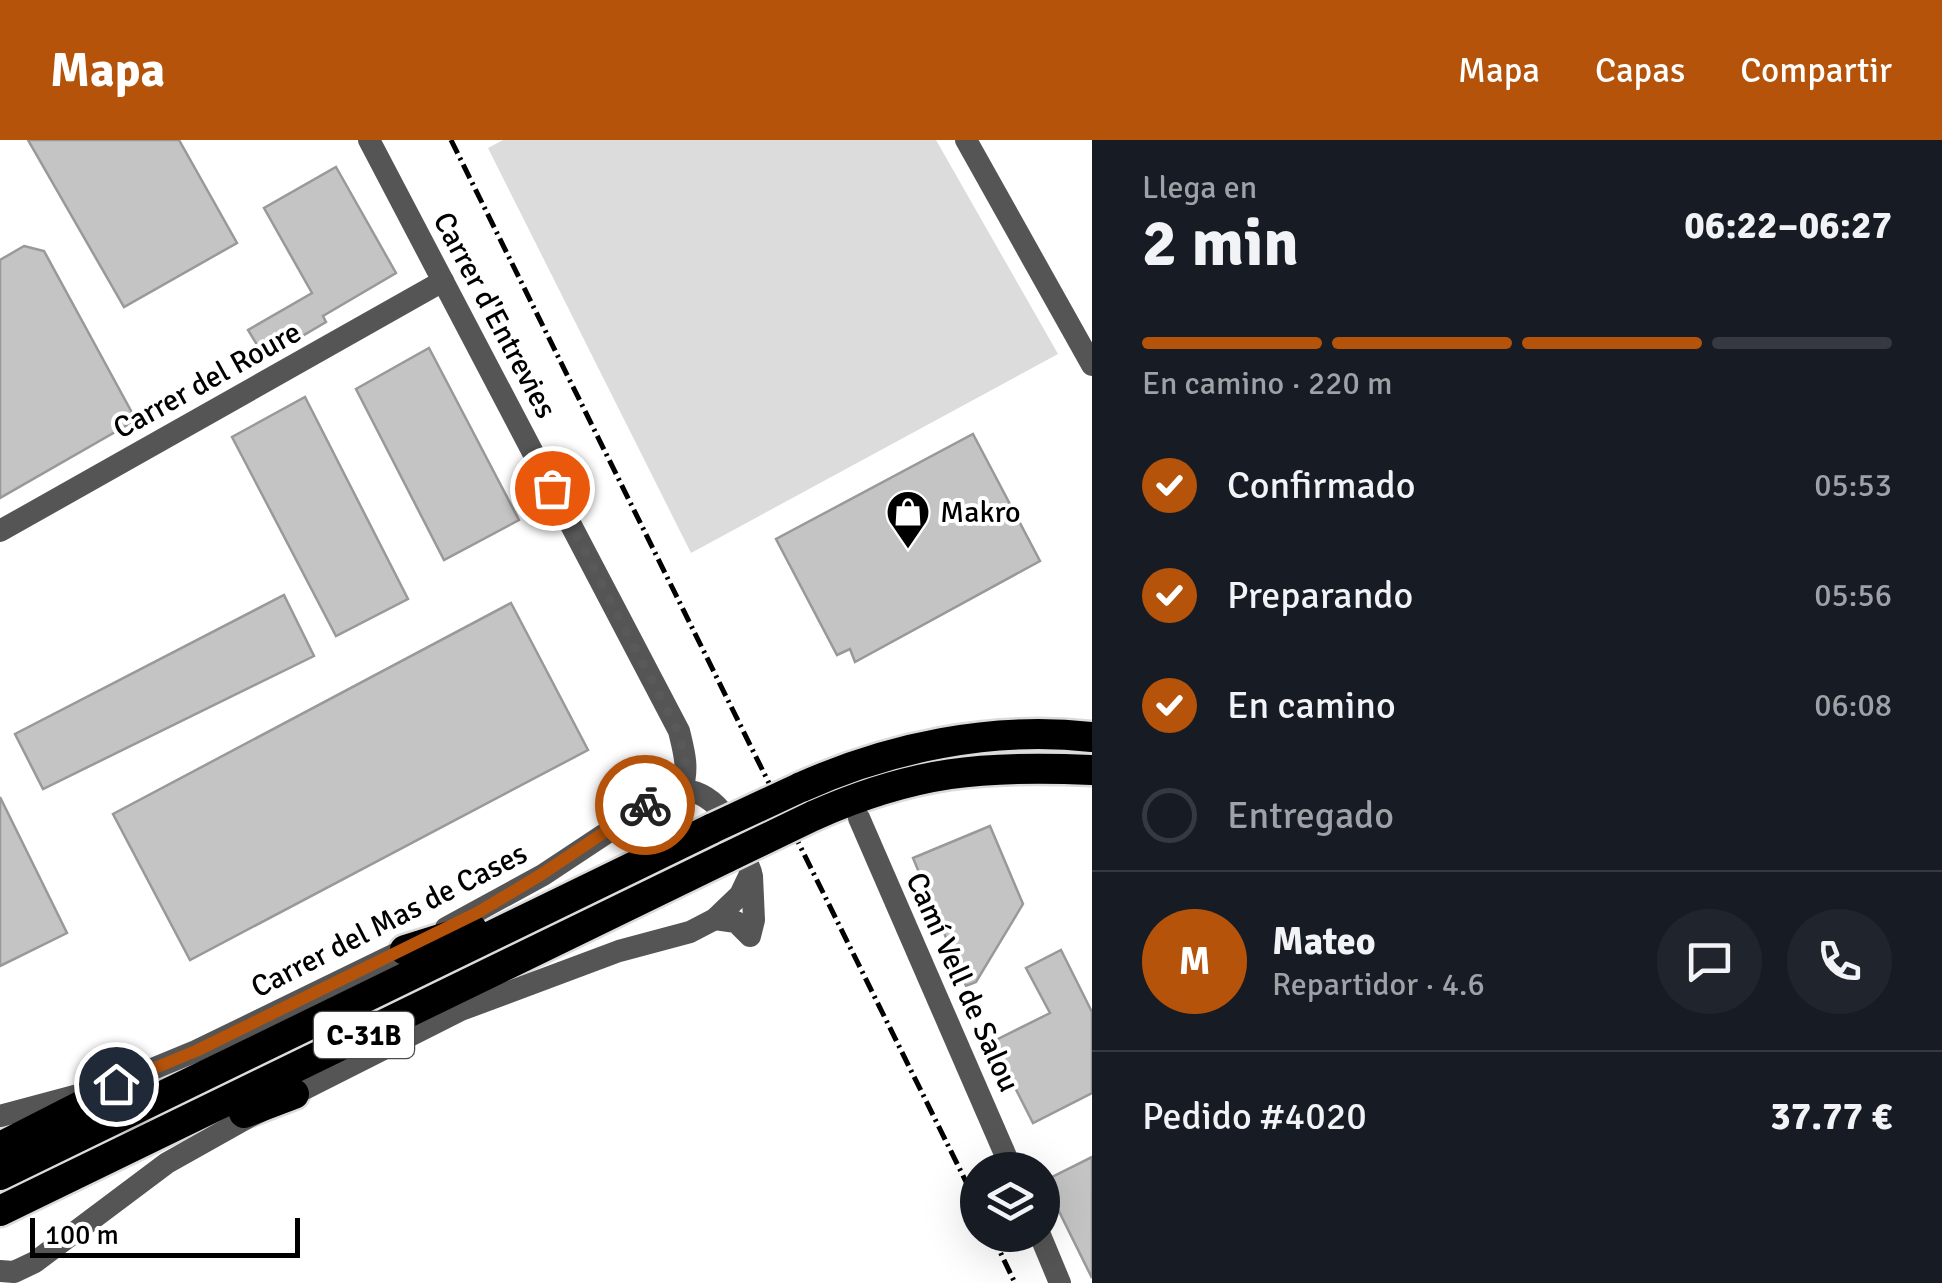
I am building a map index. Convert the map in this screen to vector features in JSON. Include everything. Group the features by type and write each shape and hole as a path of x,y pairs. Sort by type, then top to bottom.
{"highway":[{"name":"C-31B","path":"0,1175 597,885 713,814 798,788 874,758 931,745 984,736 1092,737"},
{"name":"C-31B","path":"0,1211 584,929 740,864 890,786 977,769 1092,770"},
{"path":"405,950 597,885"},
{"path":"461,1010 584,929"},
{"path":"0,1147 137,1077"},
{"path":"127,1150 212,1125 294,1094"}],"street":[{"name":"Carrer d'Entrevies","path":"369,140 678,731 685,756 682,789"},
{"path":"966,140 1092,366"},
{"name":"Carrer del Roure","path":"0,530 443,281"},
{"name":"Carrer d'Entrevies","path":"678,731 694,748 713,814"},
{"path":"682,789 694,788 713,814 736,834 754,920 750,936 736,922 715,919"},
{"name":"Carrer del Mas de Cases","path":"0,1116 137,1077 405,950 542,874 654,799 673,789 682,789"},
{"name":"Camí Vell de Salou","path":"837,813 1003,1152"},
{"name":"C-31B","path":"0,1271 14,1272 36,1262 167,1164 294,1094 461,1010 601,957 690,932 715,919 740,896 740,864"},
{"path":"1047,1252 1060,1283"}],"shaded area":[{"path":"503,140 936,140 1058,354 691,553 488,148"}],"building":[{"path":"28,140 179,140 237,243 124,307"},
{"path":"336,167 396,273 323,316 326,322 265,358 248,330 312,293 264,208"},
{"path":"24,246 44,251 136,420 0,498 0,260"},
{"path":"429,348 519,520 444,560 356,389"},
{"path":"305,397 408,599 336,636 232,437"},
{"name":"Makro","path":"973,434 1040,561 855,662 850,649 837,655 776,539"},
{"path":"284,595 314,656 43,789 15,734"},
{"path":"511,603 588,750 190,960 113,814"},
{"path":"0,797 67,933 0,966"},
{"path":"990,826 1023,904 976,982 966,986 913,858"},
{"path":"1061,950 1092,1012 1092,1093 1033,1123 992,1042 1050,1013 1026,968"},
{"path":"1092,1157 1092,1278 1060,1213 1060,1173"}],"railway":[{"path":"451,140 960,1170"},
{"path":"1000,1252 1015,1283"}],"way so far":[{"path":"552,488 678,731 685,756 682,789 673,789 645,805"}],"place":[{"name":"Makro","path":"908,550"}],"route":[{"path":"116,1084 196,1051 477,913 645,805"}]}
